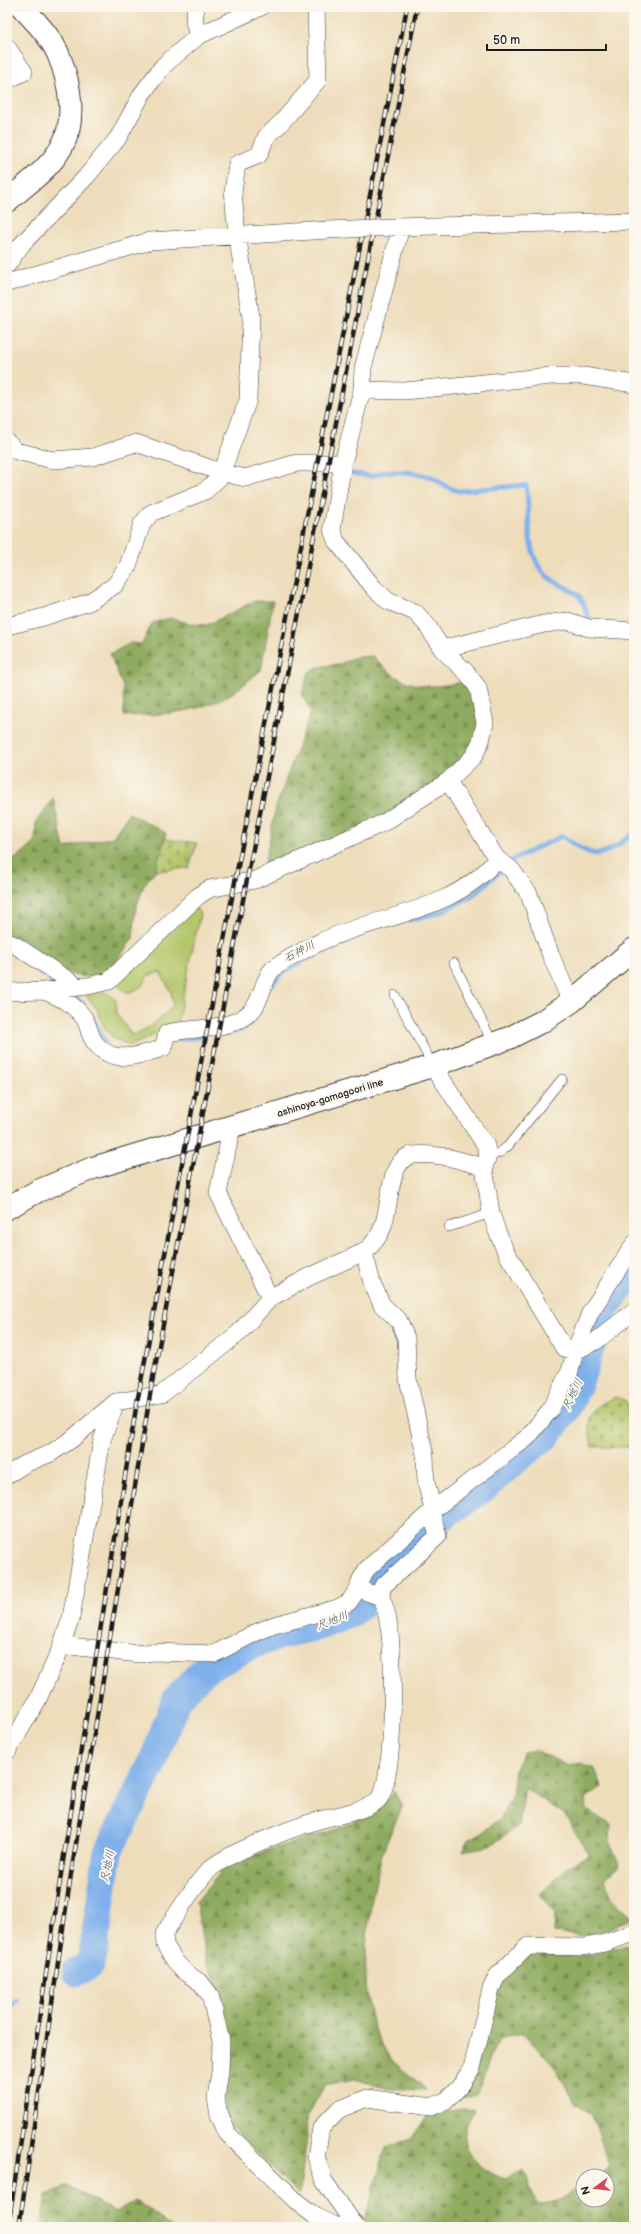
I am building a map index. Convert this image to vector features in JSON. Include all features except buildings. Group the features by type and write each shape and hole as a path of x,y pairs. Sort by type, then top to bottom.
{"main road":[{"path":"7,201 44,169 62,147 70,124 70,98 59,55 43,31 22,7"},
{"name":"ashinoya-gamagoori line","path":"7,1208 38,1191 93,1168 433,1066 493,1044 541,1022 571,1002 634,949"}],"street":[{"path":"196,7 194,22 198,36"},
{"path":"7,265 22,244 86,176 118,138 142,94 163,66 198,36 261,7"},
{"path":"7,626 44,617 89,602 115,585 128,566 142,524 151,513 205,491 220,477 248,400 251,317 233,192 238,164 259,155 266,137 281,124 318,80 316,7"},
{"path":"7,47 24,72 7,80"},
{"path":"7,283 150,241 398,227 634,221"},
{"path":"7,992 88,986 109,981 197,898 209,889 255,880 385,822 448,781 474,756 481,741 485,723 478,688 467,674 442,649 427,624 415,612 388,601 374,588 336,541 332,529 343,463 362,390 363,368 398,227"},
{"path":"362,390 405,392 552,376 583,376 634,384"},
{"path":"7,442 16,451 53,460 93,457 136,443 221,472 245,478 297,463 343,463"},
{"path":"442,649 544,624 568,620 589,628 634,631"},
{"path":"448,781 503,863 521,880 529,894 571,1002"},
{"path":"62,988 61,997 72,1005 85,1019 91,1037 99,1048 107,1054 119,1058 131,1058 165,1040 232,1024 256,1008 266,980 272,969 320,942 365,924 430,906 471,886 503,863"},
{"path":"7,942 15,945 62,988"},
{"path":"433,1066 486,1146 491,1213 506,1252 557,1339 564,1348 584,1346 634,1311"},
{"path":"232,1127 218,1193 270,1298"},
{"path":"7,1475 25,1464 51,1453 72,1439 116,1402 162,1394 239,1333 270,1298 309,1276 364,1252 371,1247 381,1231 388,1208 395,1168 401,1158 413,1155 438,1156 486,1162"},
{"path":"338,2227 315,2216 298,2203 227,2134 219,2115 216,2098 220,2072 221,2041 210,1995 201,1983 186,1973 175,1961 165,1945 164,1934 208,1871 220,1861 301,1825 367,1807 378,1800 384,1791 387,1780 390,1749 392,1670 389,1627 360,1579 367,1569 433,1517 528,1437 550,1410 561,1392 570,1371 584,1346 590,1313 634,1244"},
{"path":"62,1645 139,1654 153,1652 214,1654 255,1632 274,1625 338,1608 382,1587 438,1536 426,1482 425,1455 408,1379 406,1338 399,1321 382,1305 372,1283 364,1252"},
{"path":"7,1752 37,1701 62,1645 71,1618 102,1440 116,1402"},
{"path":"356,2227 324,2181 316,2157 321,2128 338,2110 367,2098 431,2107 446,2101 461,2084 472,2068 491,1988 498,1976 528,1946 584,1947 605,1943 634,1933"}],"lane":[{"path":"454,963 493,1044"},
{"path":"395,995 433,1066"},
{"path":"486,1162 508,1146 562,1079"},
{"path":"449,1226 491,1213"}],"green space":[{"path":"255,601 273,601 261,670 229,695 204,706 165,714 124,716 123,687 110,654 131,643 142,644 152,623 171,618 191,624 207,625"},
{"path":"373,656 393,675 414,684 437,686 463,682 472,690 480,721 475,742 443,779 383,816 263,871 276,807 311,711 302,695 309,672 318,667 340,664 356,657"},
{"path":"53,798 64,848 113,837 129,813 166,833 155,871 144,885 136,908 133,938 108,974 86,977 69,973 27,943 17,938 7,936 7,862 16,858 35,843 36,822"},
{"path":"165,839 197,843 189,868 155,871"},
{"path":"195,907 200,914 177,1024 131,1046 113,1038 104,1027 97,1009 83,991 101,991 116,1000 116,1013 132,1035 155,1023 173,1005 171,992 160,972 147,976 144,985 132,992 125,992 117,984"},
{"path":"615,1397 625,1400 634,1415 634,1447 592,1447 589,1429 591,1416 598,1406"},
{"path":"536,1750 568,1766 581,1763 595,1769 602,1787 586,1797 587,1810 611,1825 610,1843 620,1866 604,1879 613,1900 633,1918 614,1927 587,1936 554,1933 555,1914 540,1894 566,1868 589,1854 564,1814 525,1788 519,1825 490,1846 462,1851 468,1840 483,1832 501,1817 512,1795 515,1769 523,1752"},
{"path":"394,1791 402,1807 387,1841 377,1875 368,1930 366,1988 371,2015 379,2040 392,2060 426,2090 393,2089 354,2079 325,2085 306,2118 307,2138 299,2195 228,2124 224,2097 231,2065 228,2028 220,1988 206,1964 196,1902 225,1867 268,1850 341,1828 378,1810"},
{"path":"634,1943 634,2227 367,2227 364,2223 386,2147 411,2139 427,2117 449,2111 474,2108 467,2123 465,2141 472,2156 483,2168 505,2179 524,2170 537,2205 558,2201 575,2189 575,2208 615,2208 615,2168 608,2168 610,2167 592,2115 575,2102 554,2066 523,2033 504,2037 499,2041 495,2047 476,2095 459,2100 473,2078 503,1977 525,1957 537,1952 585,1956"},
{"path":"67,2186 115,2212 136,2201 173,2227 42,2227 45,2196"}],"waterway":[{"path":"350,473 372,476 384,472 407,472 432,477 445,486 458,491 526,485 530,541 536,562 550,579 569,589 581,598 588,617 594,622"},
{"name":"石神川","path":"410,920 440,912 472,896 514,859 562,836 583,850 598,854 613,848 634,833"},
{"name":"石神川","path":"273,984 281,973 328,947"},
{"name":"石神川","path":"40,971 59,985"},
{"name":"石神川","path":"69,992 83,1004"},
{"name":"石神川","path":"219,1034 244,1028 255,1017"},
{"name":"石神川","path":"95,1022 105,1042"},
{"name":"石神川","path":"179,1039 201,1037"},
{"name":"尺地川","path":"76,1972 89,1966 93,1953 108,1852 152,1764 176,1700 203,1671 251,1645 289,1632 316,1627 350,1614 363,1603 370,1585 379,1573 394,1559 448,1512 481,1490 546,1436 567,1408 578,1384 603,1310 634,1269"},
{"name":"尺地川","path":"7,2045 11,2006 17,2000"}],"railway":[{"path":"8,2227 61,1874 136,1408 237,871 407,7"},
{"path":"19,2227 71,1874 152,1383 243,900 417,7"}]}
